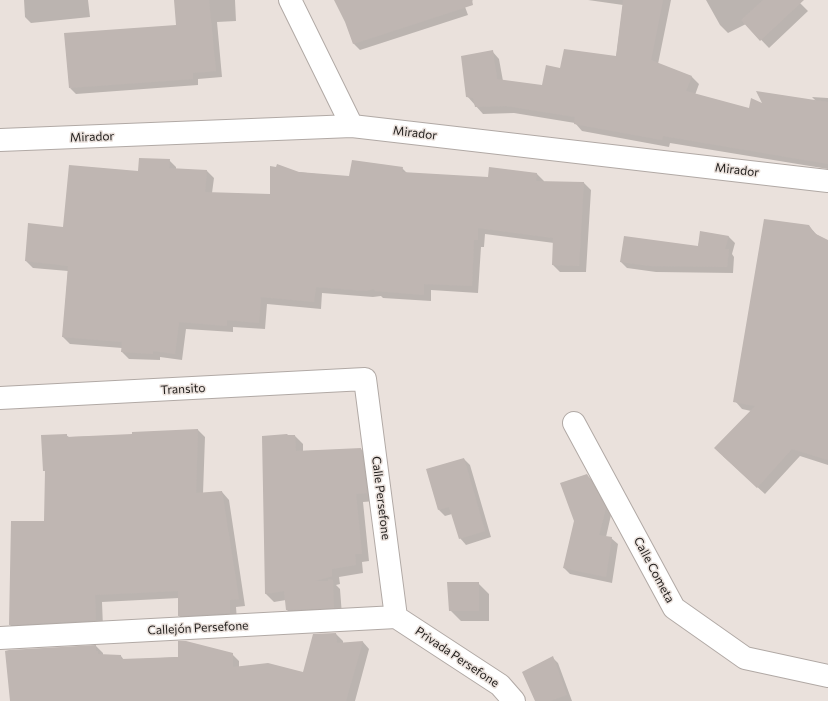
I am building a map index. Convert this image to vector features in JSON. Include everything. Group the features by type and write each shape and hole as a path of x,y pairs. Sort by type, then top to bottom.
{"street":[{"path":"290,0 352,126"},
{"name":"Mirador","path":"0,140 352,126 828,181"},
{"name":"Transito","path":"0,398 365,380"},
{"name":"Calle Persefone","path":"365,380 396,617"},
{"name":"Calle Cometa","path":"574,423 674,608 746,658 828,676"},
{"name":"Callejón Persefone","path":"0,638 396,617"},
{"name":"Privada Persefone","path":"396,617 500,685 514,701"}],"building":[{"path":"174,0 209,0 216,71 193,73 193,79 69,88 64,33 176,25"},
{"path":"334,0 472,0 473,5 353,44 345,22"},
{"path":"623,0 663,0 651,60 692,76 686,91 749,108 751,98 762,103 756,91 828,102 828,164 663,136 662,140 574,124 575,117 506,106 475,107 473,98 466,97 461,56 493,50 497,79 542,85 546,65 560,68 564,49 616,56"},
{"path":"763,0 804,0 760,41 741,20"},
{"path":"139,158 170,159 169,168 207,170 205,192 270,194 270,166 276,167 277,164 299,172 349,176 352,160 403,167 402,172 488,177 489,167 537,173 536,181 584,182 579,266 552,265 553,238 478,228 478,240 474,240 472,286 424,284 424,295 375,291 374,289 366,291 316,287 314,302 261,297 259,323 227,320 227,326 179,322 175,354 153,351 153,354 121,352 122,342 62,337 68,266 25,261 28,223 63,227 69,165 138,171"},
{"path":"764,219 809,225 814,233 828,240 828,460 792,449 757,488 714,448 755,406 733,402"},
{"path":"700,231 729,236 725,249 729,249 727,267 650,266 620,262 624,236 698,246"},
{"path":"198,429 196,493 222,491 239,599 230,600 230,613 178,616 178,591 95,595 96,620 9,625 11,521 44,521 45,471 43,471 41,435 67,434 67,437"},
{"path":"287,434 295,435 296,451 361,448 367,493 356,494 362,554 355,554 356,565 332,569 332,576 315,581 328,581 328,579 333,580 334,608 286,610 284,591 265,594 262,436"},
{"path":"464,458 485,531 459,539 449,507 438,510 426,469"},
{"path":"587,474 606,508 599,535 612,537 606,577 563,568 574,521 560,483"},
{"path":"447,582 479,582 479,611 449,611"},
{"path":"336,633 337,643 363,641 346,701 10,701 5,651 9,650 96,645 96,651 98,651 98,654 121,655 121,659 178,657 178,641 186,641 233,653 233,667 268,663 303,672 313,634"},
{"path":"553,656 567,695 550,701 535,701 522,672"}]}
